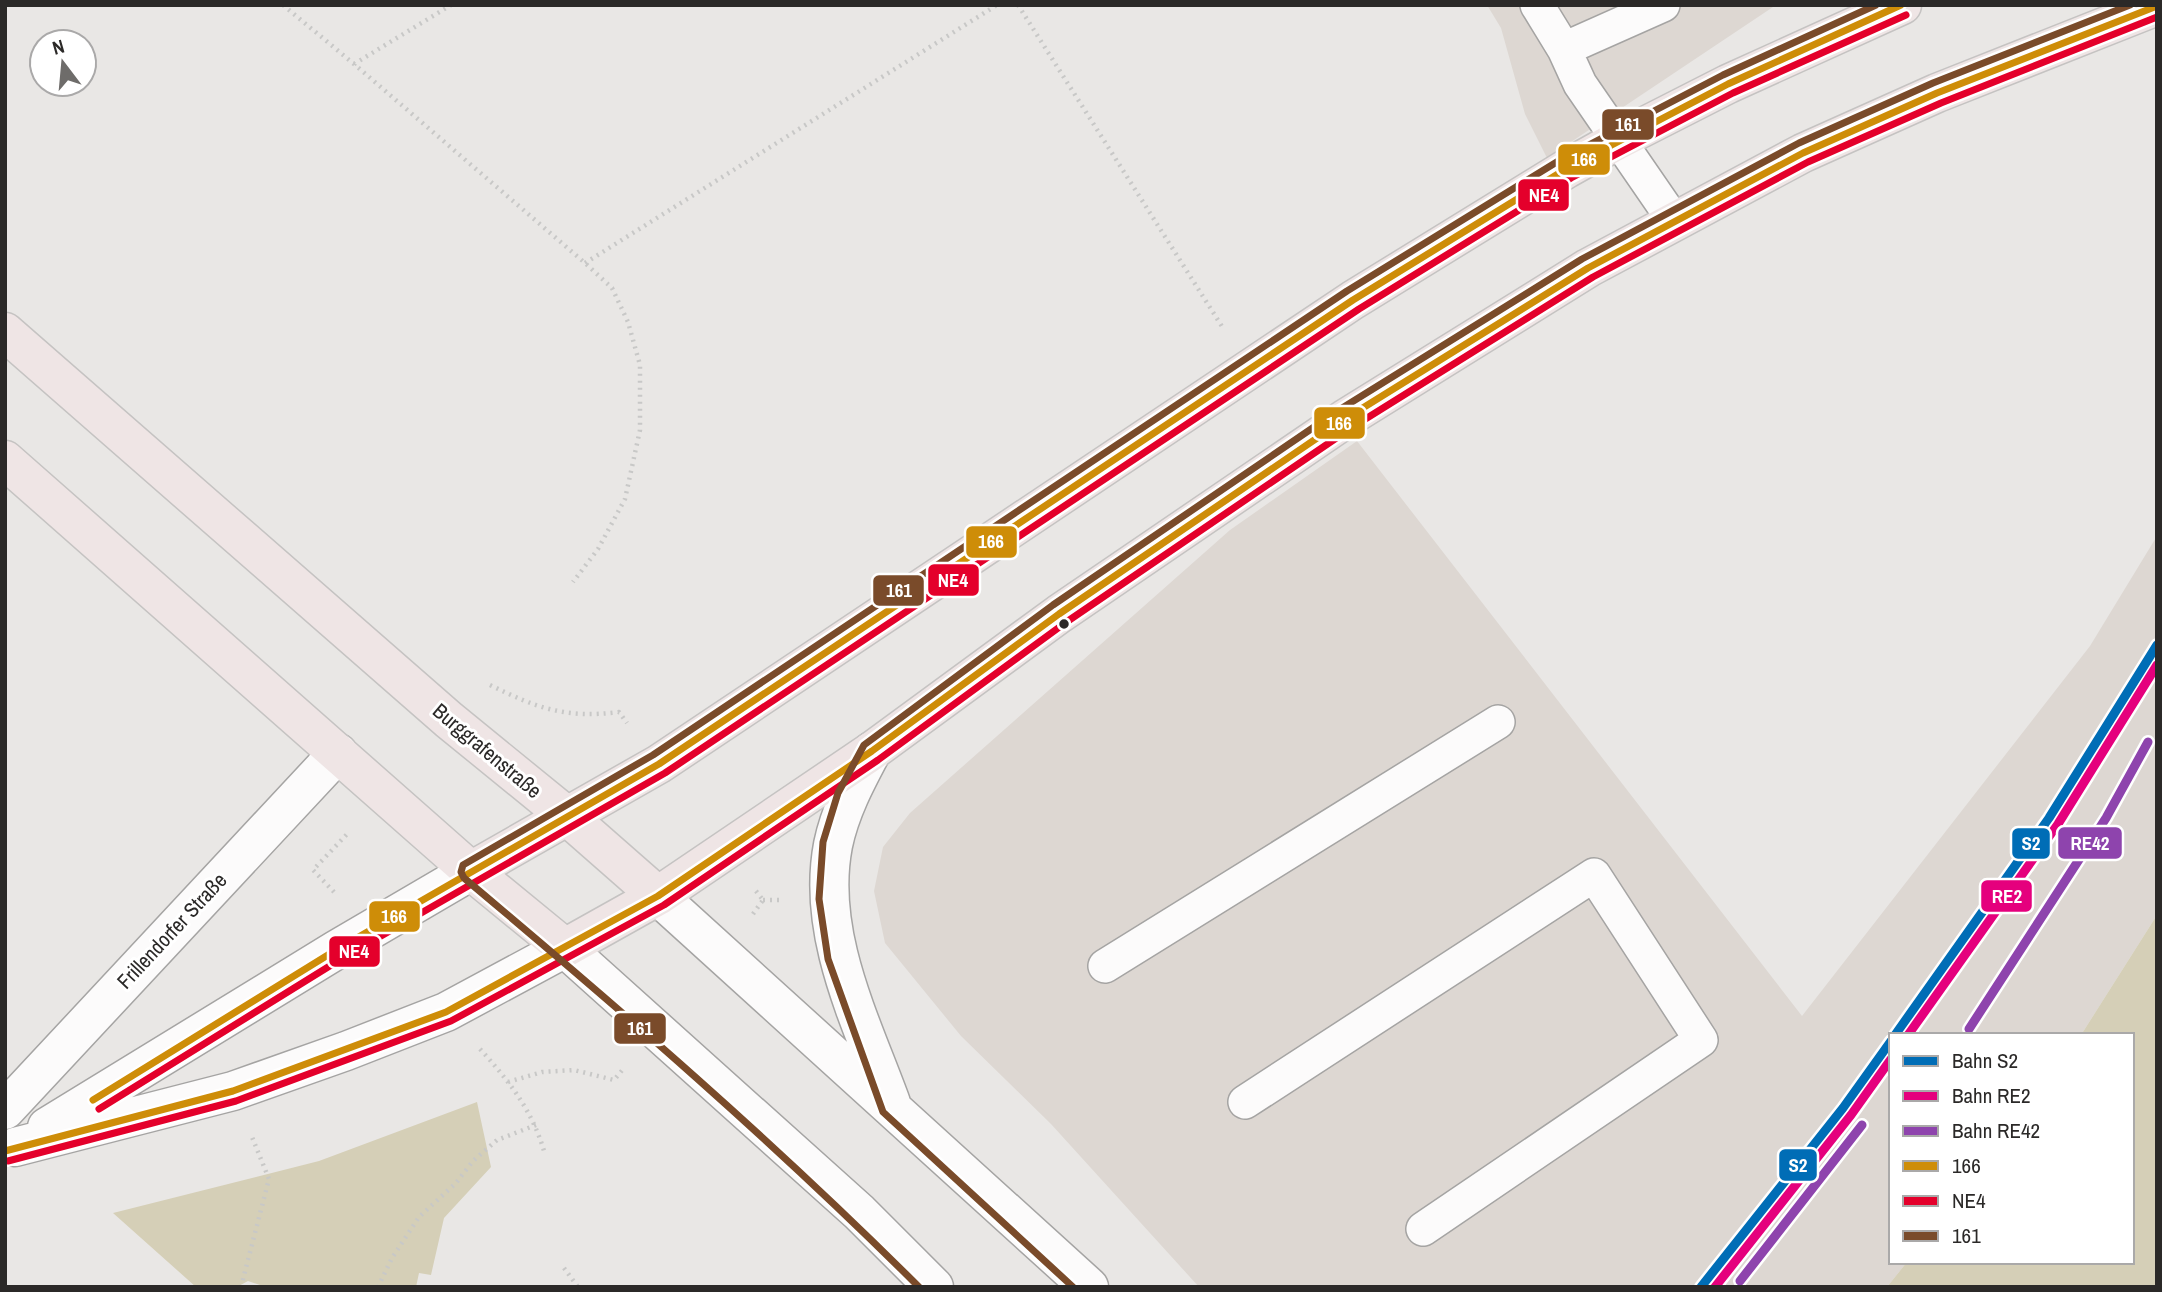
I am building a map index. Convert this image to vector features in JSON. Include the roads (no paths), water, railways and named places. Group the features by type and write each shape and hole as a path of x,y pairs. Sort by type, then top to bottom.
{"main road":[{"path":"471,872 691,744 1353,300 1618,140 1728,84 1902,5"},
{"path":"5,460 471,872 565,948 658,896 872,751 1059,614 1345,419 1588,268 1803,153 1937,93 2157,6"},
{"name":"Burggrafenstraße","path":"5,332 449,720 568,817 658,896"}],"street":[{"path":"872,751 848,797 833,845 829,899 838,956 892,1108"},
{"name":"Frillendorfer Straße","path":"5,1110 338,753"},
{"path":"10,1149 336,950 471,872"},
{"name":"Burggrafenstraße","path":"658,896 1089,1287"},
{"path":"10,1149 233,1091 446,1012 565,948 859,1212 934,1287"}],"lane":[{"path":"1537,5 1564,49 1580,84 1675,222"},
{"path":"1564,49 1663,5"},
{"path":"1105,966 1498,722"},
{"path":"1245,1102 1594,875 1700,1041 1423,1229"}],"rail line":[{"name":"S2","path":"1896,1033 2049,818 2157,645"},
{"name":"RE2","path":"1909,1033 2058,824 2157,665"},
{"name":"RE42","path":"1969,1029 2106,818 2148,742"},
{"name":"S2","path":"1701,1287 1843,1108 1889,1044"},
{"name":"RE2","path":"1715,1287 1851,1115 1889,1062"},
{"name":"RE42","path":"1740,1281 1862,1125"}]}
